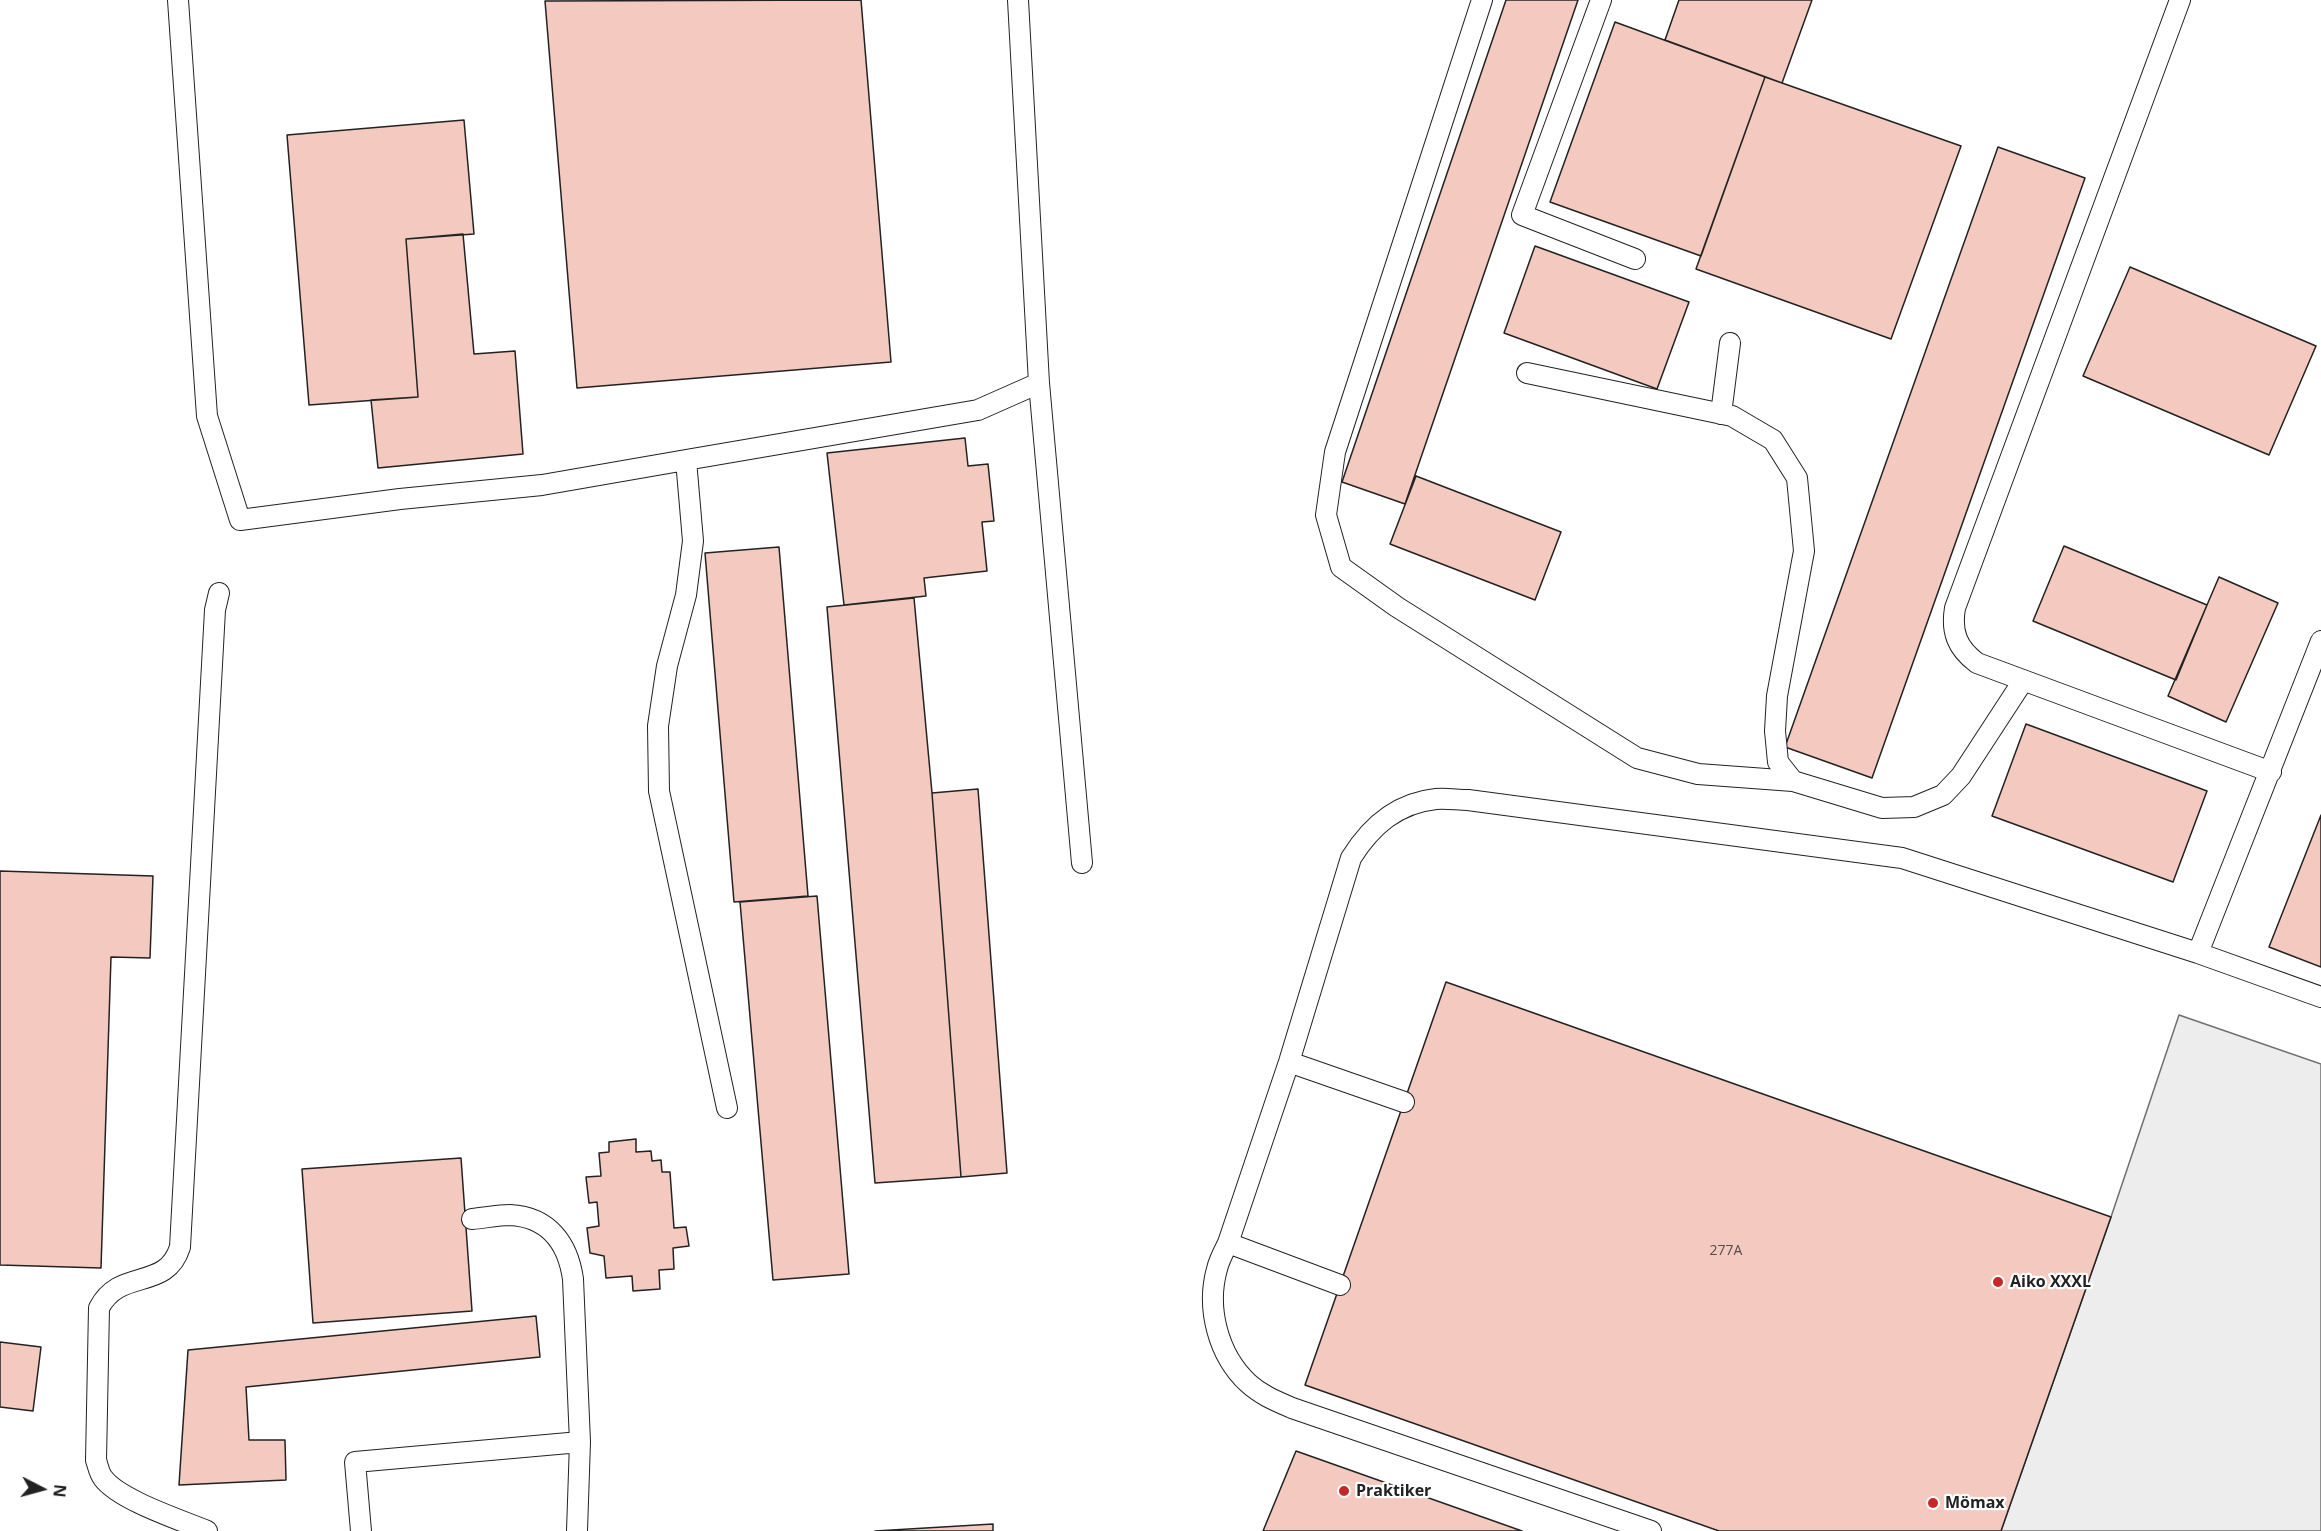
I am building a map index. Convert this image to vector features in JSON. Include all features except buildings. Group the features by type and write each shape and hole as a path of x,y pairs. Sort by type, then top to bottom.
{"lane":[{"path":"178,0 207,416 240,520 400,499 542,485 978,410 1039,382"},
{"path":"1018,0 1039,382 1082,863"},
{"path":"1482,0 1335,453 1326,515 1341,567 1397,607 1637,758 1698,774 1793,781 1882,808 1914,807 1943,795 1961,776 2023,681"},
{"path":"1601,0 1522,215 1635,259"},
{"path":"2180,0 1955,608 1954,633 1966,655 1977,663 2271,772"},
{"path":"1721,414 1730,343"},
{"path":"1527,373 1732,416 1773,440 1797,478 1804,552 1777,696 1775,731 1778,762 1793,781"},
{"path":"686,460 693,541 686,595 667,666 658,726 659,790 727,1108"},
{"path":"207,1531 133,1500 117,1490 102,1478 96,1460 96,1449 99,1308 110,1292 120,1285 162,1272 176,1258 180,1246 215,622 219,592"},
{"path":"2198,953 2321,641"},
{"path":"1651,1531 1292,1408 1268,1398 1247,1382 1226,1354 1215,1322 1212,1295 1217,1268 1228,1243 1289,1062 1351,858 1365,836 1383,819 1404,807 1436,799 1492,804 1902,858 2198,953 2321,997"},
{"path":"1289,1062 1404,1102"},
{"path":"472,1219 510,1215 530,1219 548,1228 561,1242 570,1260 573,1279 580,1442 577,1531"},
{"path":"1228,1243 1340,1285"},
{"path":"362,1531 355,1462 580,1442"}],"shaded area":[{"path":"2179,1015 2321,1064 2321,1531 2001,1531 2111,1217"}],"place":[{"name":"Aiko XXXL","path":"1998,1282"},
{"name":"Praktiker","path":"1344,1491"},
{"name":"Mömax","path":"1933,1503"}]}
